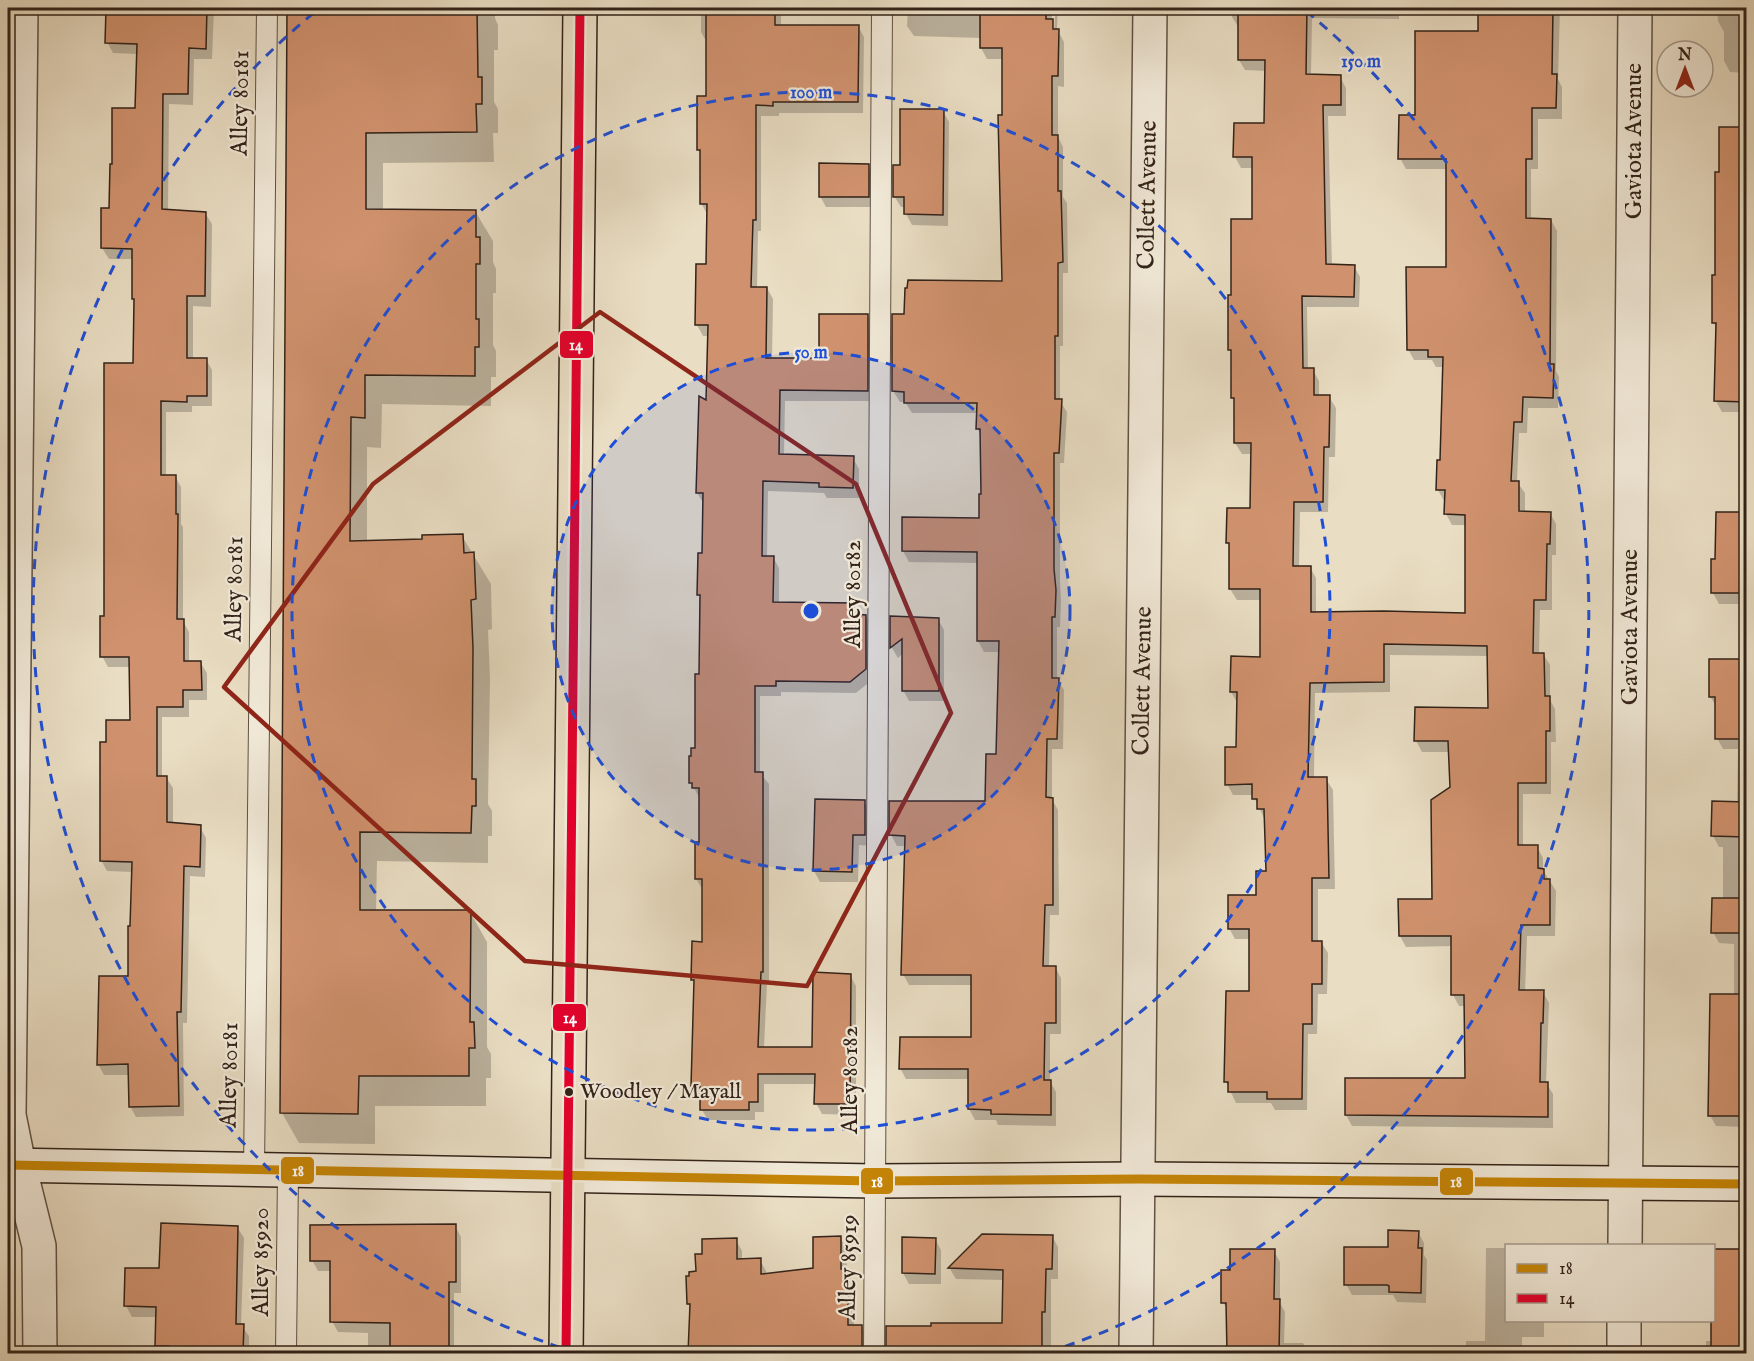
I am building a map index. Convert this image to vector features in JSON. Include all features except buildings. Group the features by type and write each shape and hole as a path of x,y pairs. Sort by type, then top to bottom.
{"main road":[{"path":"566,1353 580,8"}],"street":[{"path":"21,8 9,1115 13,1165 39,1246 40,1353"},
{"name":"Collett Avenue","path":"1136,1353 1150,8"},
{"name":"Gaviota Avenue","path":"1625,1244 1635,8"},
{"path":"13,1165 288,1172 875,1181 1138,1179 1746,1184"},
{"path":"1624,1322 1624,1353"}],"lane":[{"name":"Alley 80181","path":"254,1170 267,8"},
{"name":"Alley 80182","path":"875,1181 882,8"},
{"name":"Alley 85920","path":"286,1353 288,1172"},
{"name":"Alley 85919","path":"874,1353 875,1181"}],"highlighted area":[{"path":"600,312 856,484 951,713 807,986 525,961 224,687 373,484"}],"transit line":[{"name":"14","path":"566,1354 580,8"},
{"name":"18","path":"8,1165 875,1181 1138,1179 1746,1184"}],"place":[{"name":"Woodley / Mayall","path":"569,1092"}]}
